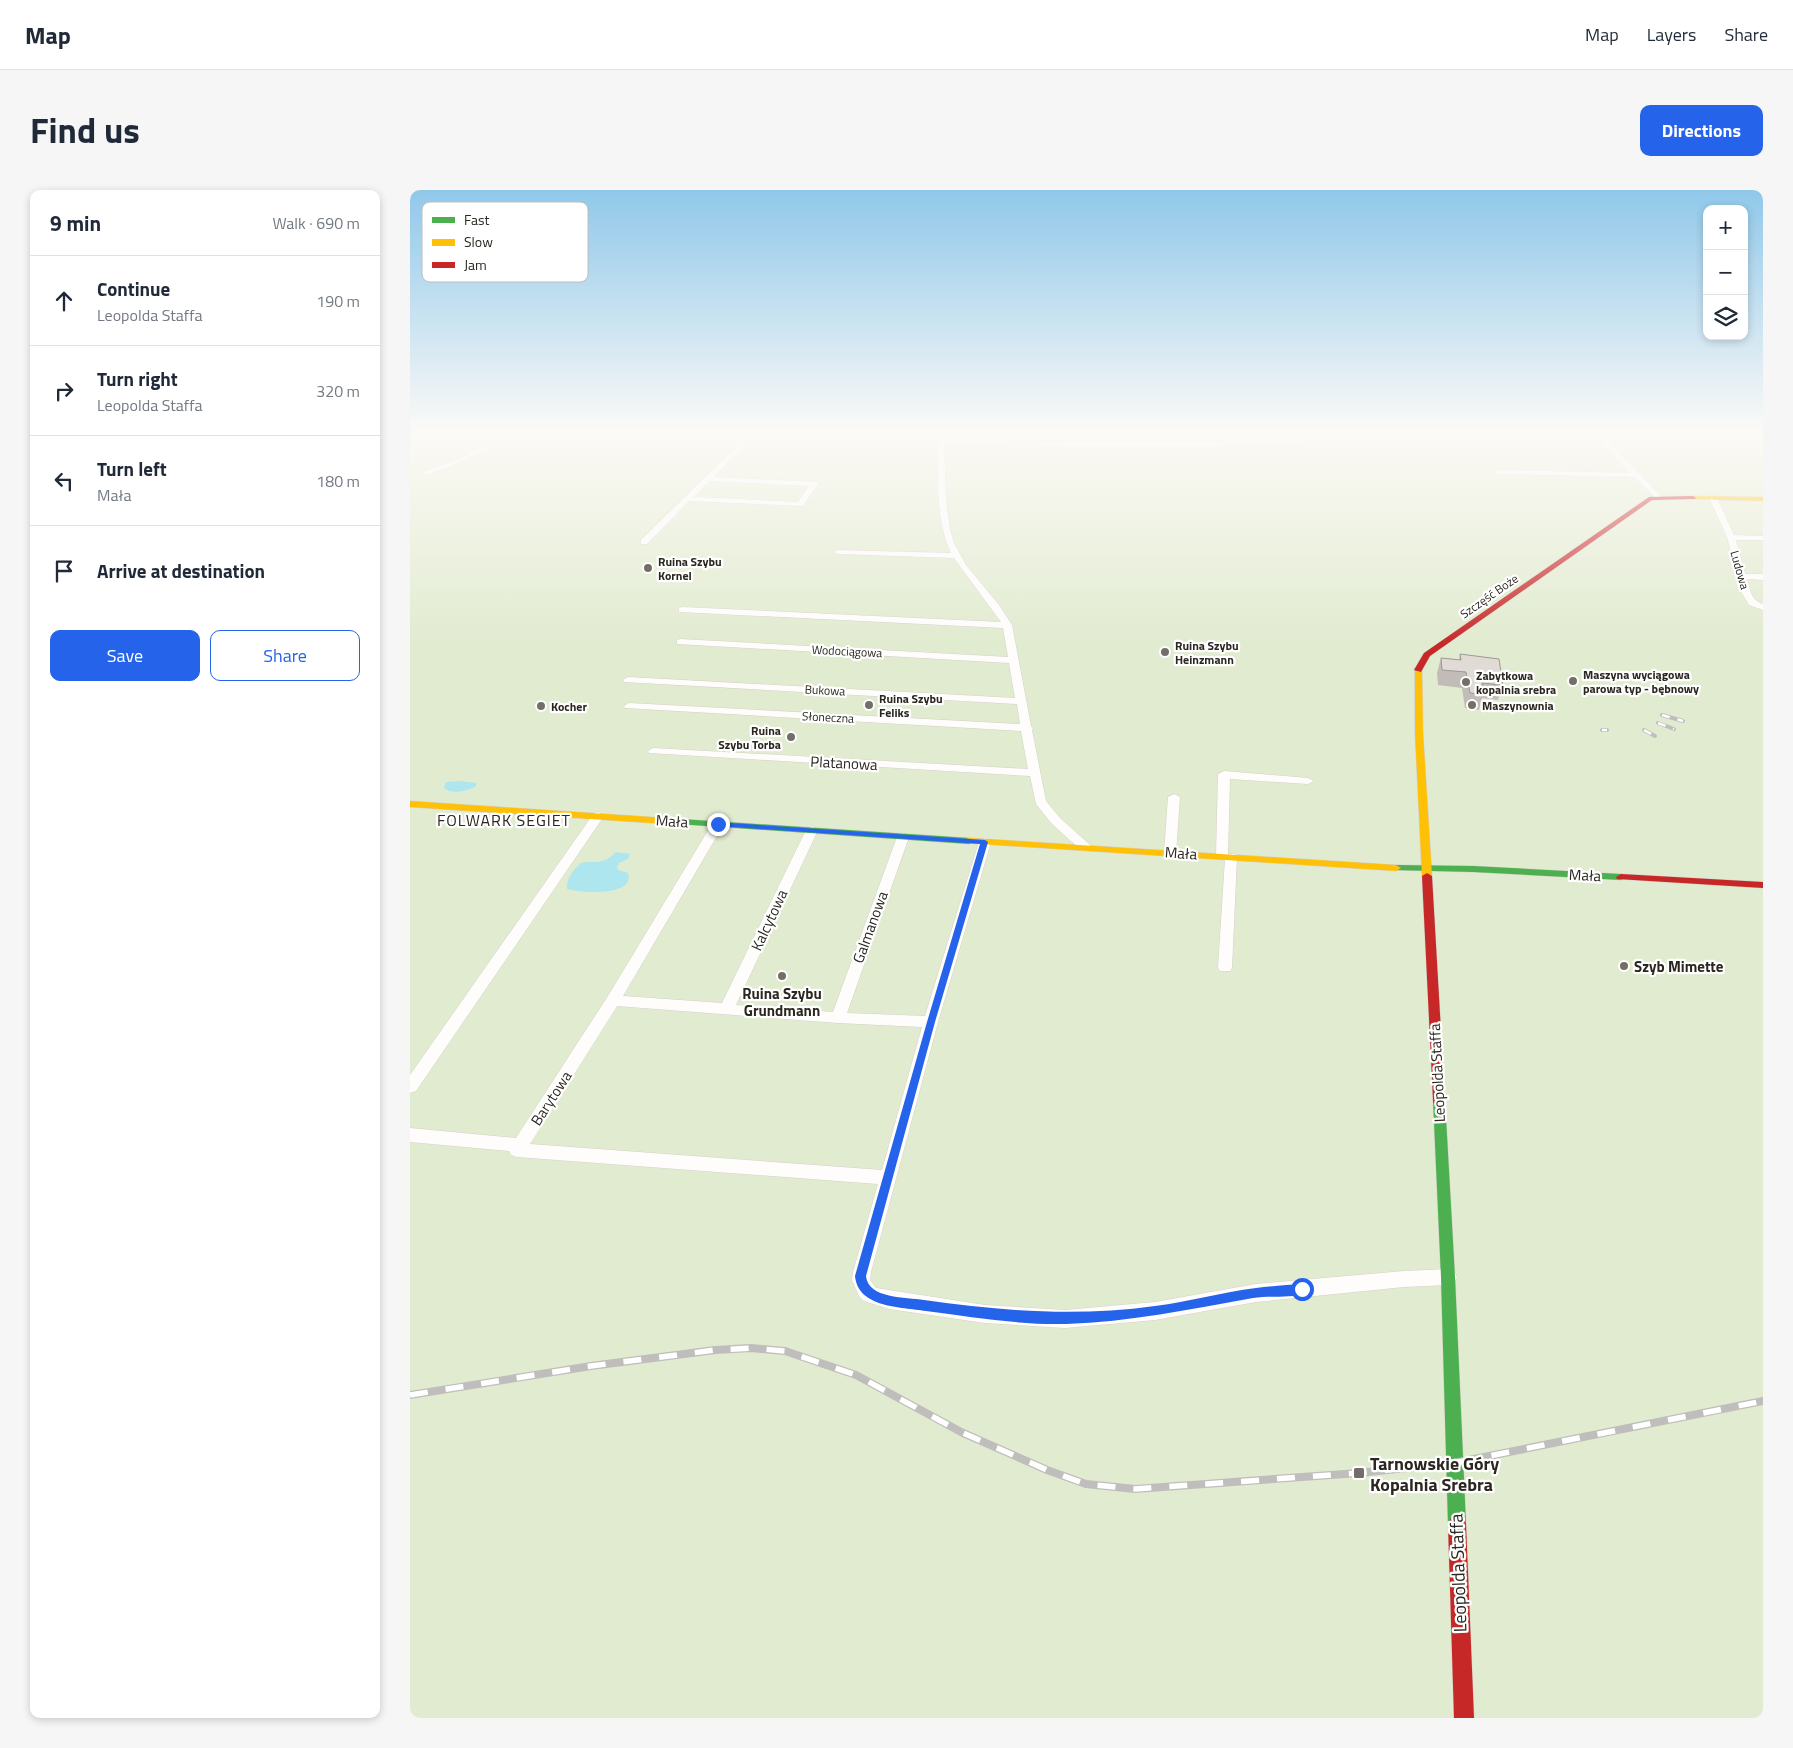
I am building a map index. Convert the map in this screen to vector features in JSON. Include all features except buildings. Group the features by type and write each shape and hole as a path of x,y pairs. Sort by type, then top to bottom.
{"street":[{"path":"644,542 683,502"},
{"path":"761,502 800,504 801,502"},
{"path":"943,502 944,528 957,556 970,576 996,605 1007,625 1028,728 1040,802 1048,813 1085,847"},
{"name":"Szczęść Boże","path":"1426,868 1419,734 1418,668 1428,655 1645,502"},
{"name":"Ludowa","path":"1715,502 1731,537 1746,593 1752,603 1763,607"},
{"path":"1731,537 1763,538"},
{"path":"838,552 957,556"},
{"path":"1742,576 1763,577"},
{"path":"682,610 1007,625"},
{"name":"Wodociągowa","path":"680,642 1014,660"},
{"name":"Bukowa","path":"628,680 1022,701"},
{"name":"Słoneczna","path":"629,706 1028,728"},
{"name":"Platanowa","path":"653,751 1034,773"},
{"path":"1225,968 1227,857 1224,775 1308,781"},
{"path":"1170,852 1174,797"},
{"name":"Mała","path":"410,804 903,837 1170,852 1419,870 1426,868 1763,885"},
{"path":"410,1086 598,816"},
{"name":"Barytowa","path":"521,1145 613,1000 718,824"},
{"name":"Kalcytowa","path":"727,1009 812,830"},
{"name":"Galmanowa","path":"838,1018 903,837"},
{"path":"985,842 931,1022 861,1280 863,1288 869,1294 889,1300 985,1314 1064,1318 1155,1311 1256,1293 1404,1279 1448,1277"},
{"name":"Leopolda Staffa","path":"1426,868 1448,1277 1464,1718"},
{"path":"613,1000 838,1018 931,1022"},
{"path":"410,1135 521,1145"},
{"path":"521,1145 517,1150 889,1178"}],"green space":[{"path":"410,502 1763,502 1763,1718 410,1718"}],"water":[{"path":"446,782 476,783 476,786 460,792 444,788"},
{"path":"616,852 630,854 628,859 619,863 617,868 628,873 628,881 624,886 605,892 583,892 567,889 571,875 581,863 603,861"}],"railway":[{"path":"1662,715 1683,721"},
{"path":"1658,723 1674,729"},
{"path":"1602,730 1607,730"},
{"path":"1644,730 1655,736"},
{"path":"410,1395 591,1366 715,1350 751,1348 785,1351 856,1375 963,1433 1047,1470 1086,1484 1135,1489 1359,1473 1454,1463 1763,1401"}],"traffic: fast":[{"path":"681,822 969,841"},
{"path":"1396,868 1473,869 1621,877"},
{"path":"1439,1100 1457,1524"}],"traffic: slow":[{"path":"1418,670 1419,733 1427,876"},
{"path":"410,804 681,822"},
{"path":"969,841 1396,868"}],"traffic: jam":[{"path":"1418,670 1427,655 1645,502"},
{"path":"1427,876 1439,1100"},
{"path":"1621,877 1763,885"},
{"path":"1457,1524 1464,1718"}],"place":[{"name":"Ruina Szybu Kornel","path":"648,568"},
{"name":"Ruina Szybu Heinzmann","path":"1165,652"},
{"name":"Maszyna wyciągowa parowa typ - bębnowy","path":"1573,681"},
{"name":"Zabytkowa kopalnia srebra","path":"1466,682"},
{"name":"Ruina Szybu Feliks","path":"869,705"},
{"name":"Maszynownia","path":"1472,705"},
{"name":"Kocher","path":"541,706"},
{"name":"Ruina Szybu Torba","path":"791,737"},
{"name":"Szyb Mimette","path":"1624,966"},
{"name":"Ruina Szybu Grundmann","path":"782,976"},
{"name":"Tarnowskie Góry Kopalnia Srebra","path":"1359,1473"}],"district":[{"name":"FOLWARK SEGIET","path":"504,820"}],"route":[{"path":"718,824 985,842 931,1022 861,1276 861,1284 869,1294 889,1300 985,1314 1064,1318 1155,1311 1256,1293 1302,1289"}]}
